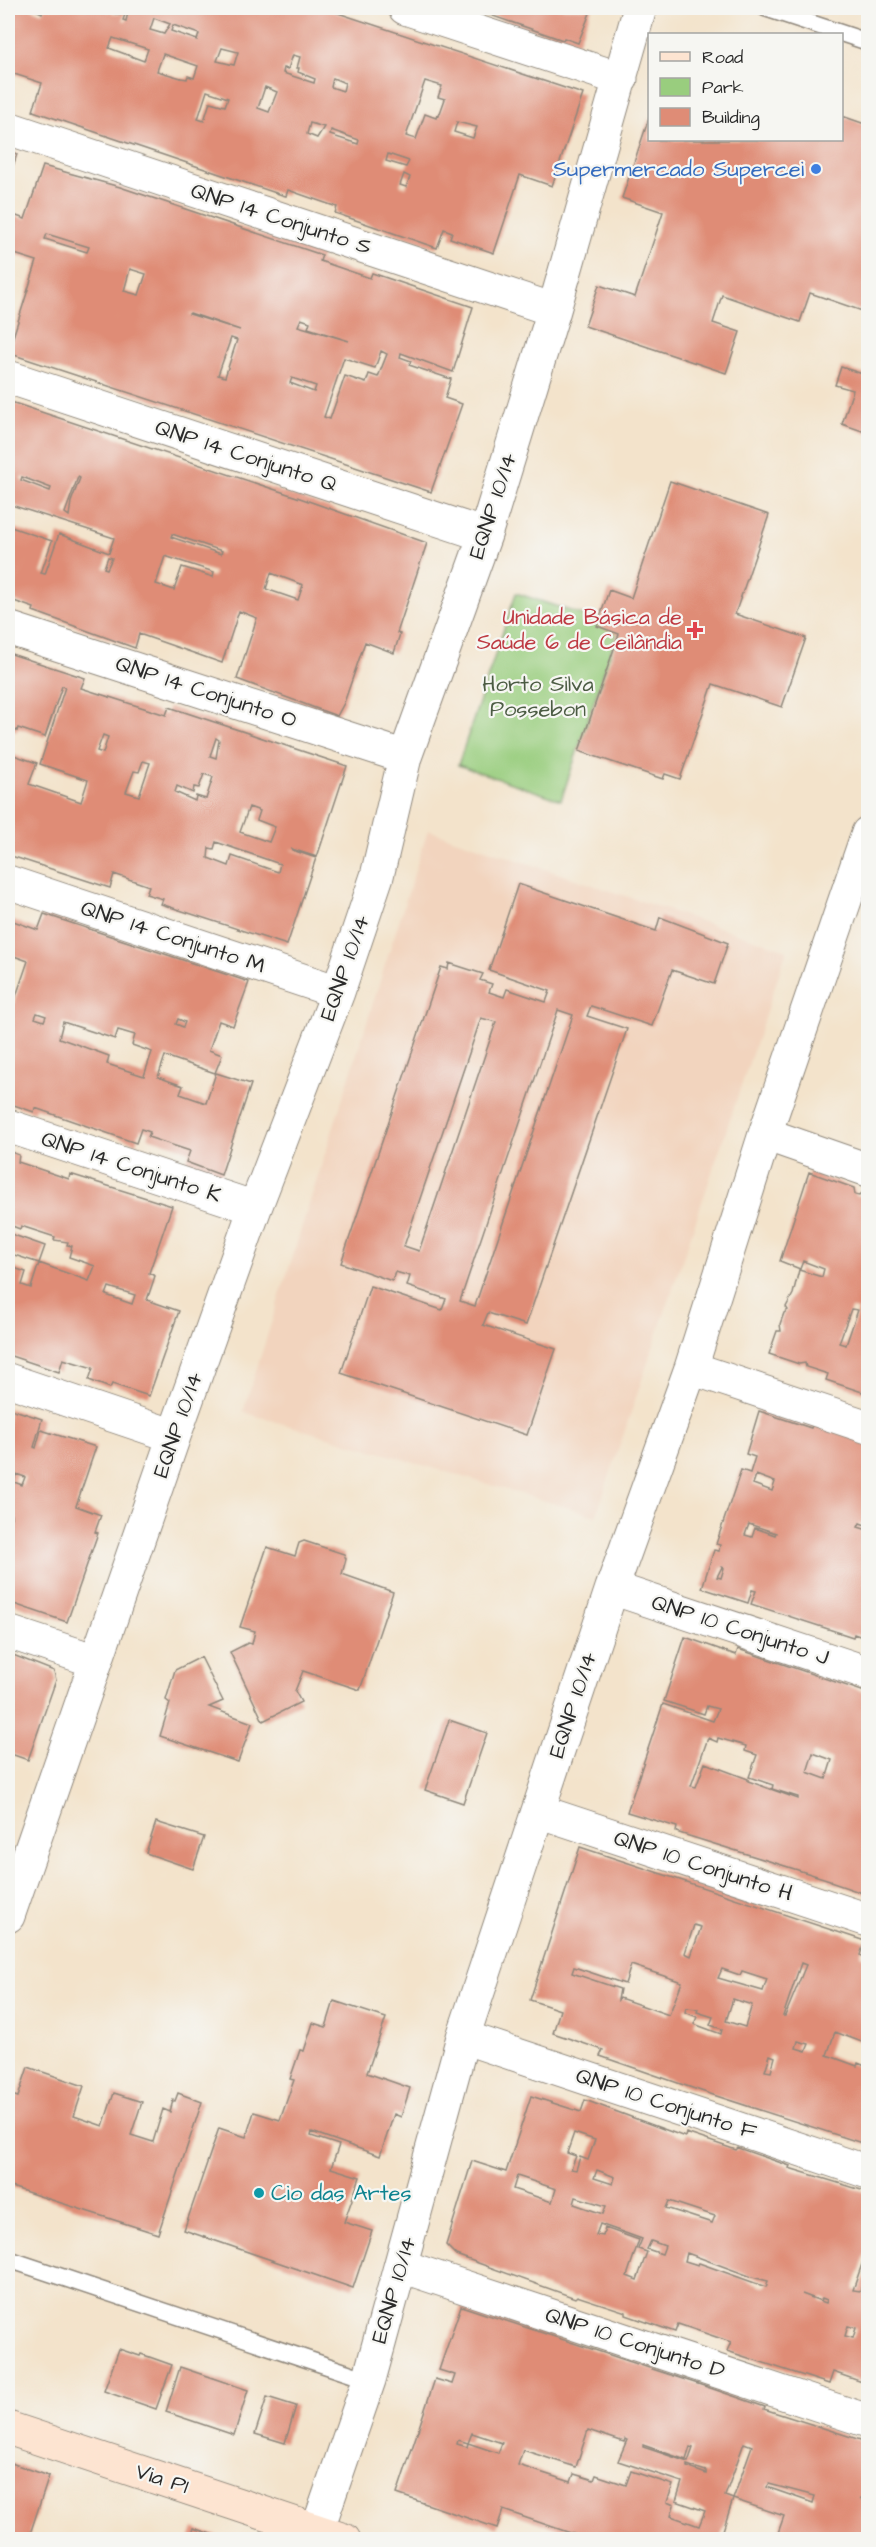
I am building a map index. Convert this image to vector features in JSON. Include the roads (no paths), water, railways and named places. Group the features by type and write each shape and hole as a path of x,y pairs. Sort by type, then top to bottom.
{"street":[{"path":"405,8 621,79"},
{"name":"EQNP 10/14","path":"10,1900 255,1208 338,992 377,876 405,757 485,535 554,310 640,8"},
{"name":"QNP 14 Conjunto S","path":"8,128 554,310"},
{"name":"QNP 14 Conjunto Q","path":"8,377 485,535"},
{"name":"QNP 14 Conjunto O","path":"8,628 405,757"},
{"name":"EQNP 10/14","path":"330,2535 369,2380 463,2037 612,1588 691,1368 765,1134 856,914 868,833"},
{"name":"QNP 14 Conjunto M","path":"8,882 338,992"},
{"name":"QNP 14 Conjunto K","path":"8,1126 255,1208"},
{"path":"765,1134 868,1170"},
{"path":"691,1368 868,1427"},
{"path":"8,1380 174,1436"},
{"name":"QNP 10 Conjunto J","path":"612,1588 868,1673"},
{"path":"8,1632 96,1661"},
{"name":"QNP 10 Conjunto H","path":"538,1811 868,1920"},
{"name":"QNP 10 Conjunto F","path":"463,2037 868,2172"},
{"name":"QNP 10 Conjunto D","path":"401,2266 868,2421"},
{"name":"Via P1","path":"8,2428 330,2535"}],"lane":[{"path":"765,8 841,33"},
{"path":"843,34 868,42"},
{"path":"8,2259 369,2380"}],"place":[{"name":"Supermercado Supercei","path":"816,169"},
{"name":"Unidade Básica de Saúde 6 de Ceilândia","path":"695,630"},
{"name":"Cio das Artes","path":"259,2193"}],"park label":[{"name":"Horto Silva Possebon","path":"538,696"}]}
